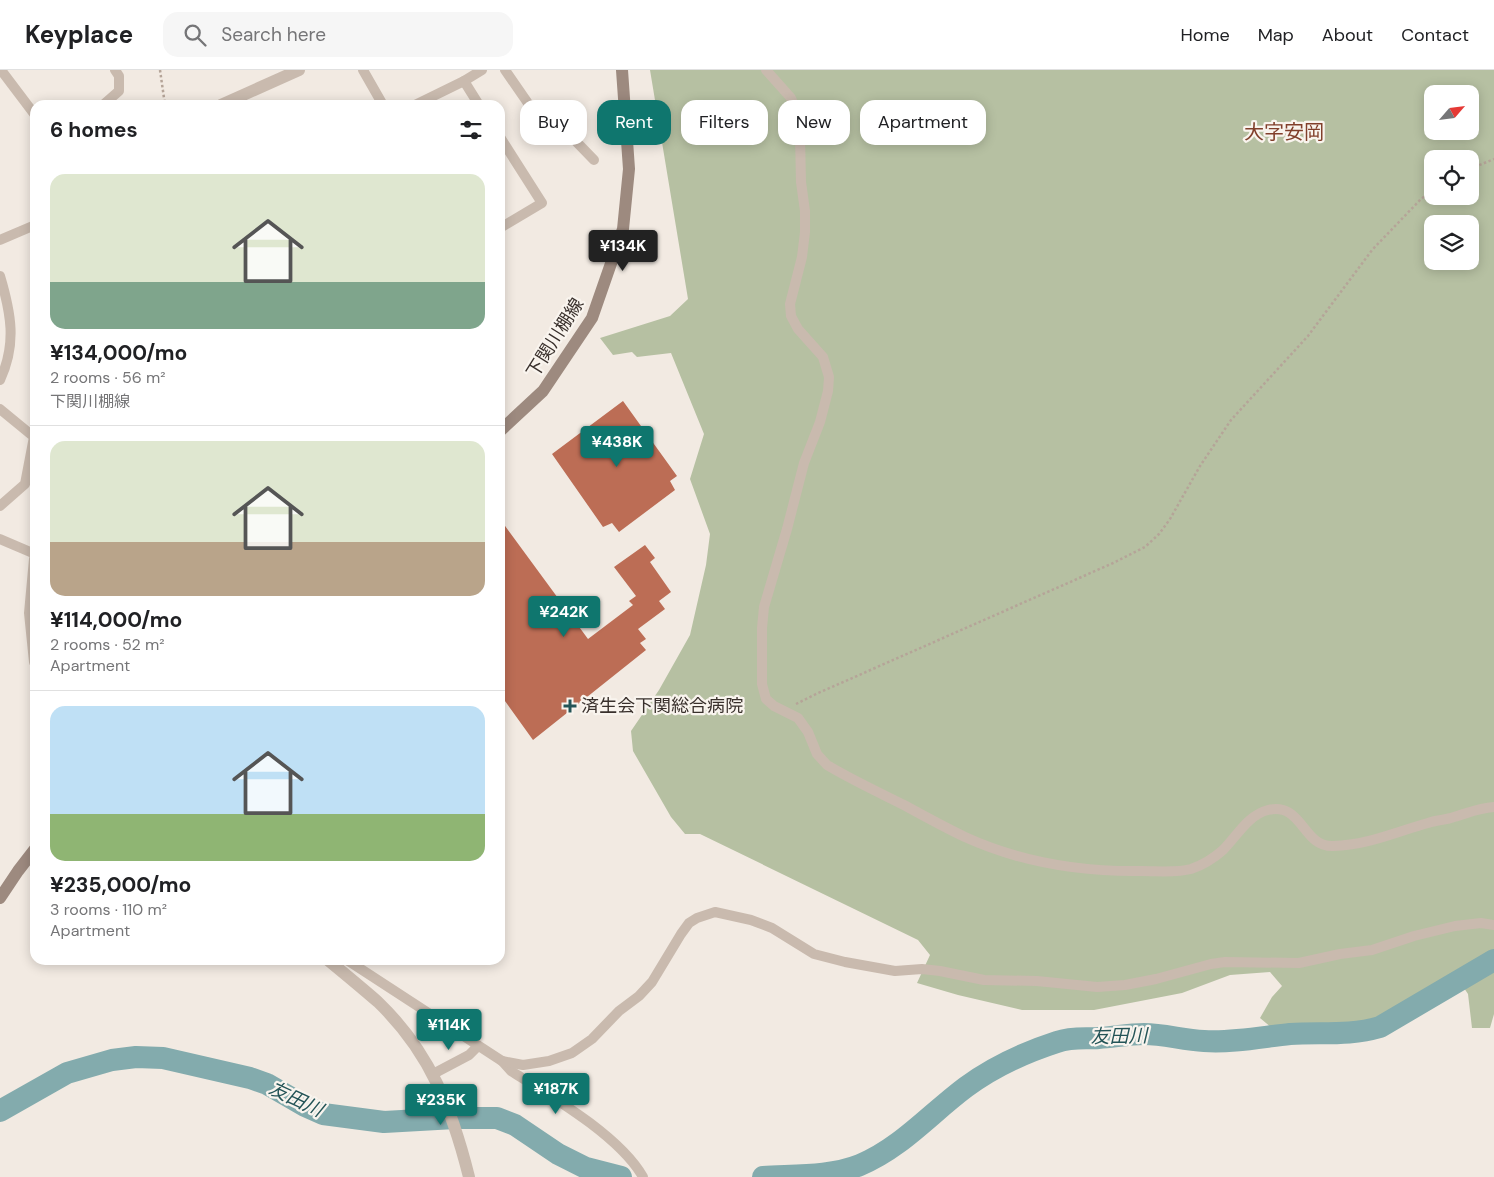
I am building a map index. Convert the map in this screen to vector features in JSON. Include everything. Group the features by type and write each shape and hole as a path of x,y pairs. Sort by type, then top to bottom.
{"main road":[{"name":"下関川棚線","path":"505,426 543,391 592,318 623,229 629,169 622,70"},
{"path":"0,898 30,856"}],"street":[{"path":"1,70 30,108"},
{"path":"109,100 119,91 119,76 115,70"},
{"path":"235,100 299,70"},
{"path":"363,70 381,100"},
{"path":"425,100 482,70"},
{"path":"505,70 532,109 564,129 594,160"},
{"path":"766,70 791,98 797,113 800,136 805,232 802,257 790,304 791,316 798,329 823,357 829,377 828,391 820,422 804,463 764,607 762,691 766,700 798,718 808,732 817,754 827,764 841,773 965,837 997,849 1042,862 1072,868 1123,871 1176,871 1190,869 1205,863 1224,849 1251,820 1266,811 1281,808 1295,816 1312,838 1324,846 1333,846 1366,843 1481,808 1494,807"},
{"path":"464,81 477,100"},
{"path":"505,147 542,203 505,225"},
{"path":"0,240 30,227"},
{"path":"0,276 12,330 8,364 0,380"},
{"path":"0,409 30,434"},
{"path":"0,506 25,484 30,458"},
{"path":"0,539 30,552"},
{"path":"355,965 502,1061 523,1066 549,1061 572,1053 592,1039 619,1011 639,996 652,982 689,923 715,912 750,920 772,928 814,954 845,962 895,971 931,970 984,980 1037,981 1097,987 1156,980 1211,964 1225,962 1299,963 1340,954 1372,950 1414,936 1455,926 1482,922 1494,925"},
{"path":"336,965 379,1003 415,1045 433,1074 449,1108 470,1177"},
{"path":"433,1074 469,1055 478,1046"},
{"path":"502,1061 510,1071 588,1122 628,1156 643,1177"}],"path":[{"path":"160,70 164,100"},
{"path":"1479,165 1494,159"},
{"path":"784,710 816,694 1111,564 1145,547 1159,534 1170,519 1200,466 1230,420 1308,336 1378,243 1424,196"}],"green space":[{"path":"650,70 1494,70 1494,1014 1490,1028 1472,1028 1468,994 1454,973 1430,991 1386,1017 1346,1024 1272,1028 1260,1018 1272,997 1282,986 1270,972 1230,975 1182,993 1094,1010 1022,1010 958,995 917,983 930,955 918,940 700,834 685,834 671,817 633,751 631,731 659,690 690,635 706,565 710,534 690,479 704,434 671,353 637,357 632,352 613,355 600,338 670,316 688,299 662,145 671,145 671,100 655,100"}],"building":[{"path":"623,401 677,476 670,481 675,490 619,532 612,523 603,527 552,454"},
{"path":"505,526 588,639 633,605 629,601 636,596 614,567 645,545 655,558 650,562 671,592 659,601 665,609 638,629 646,639 640,643 646,650 533,740 505,701"}],"waterway":[{"name":"友田川","path":"763,1177 824,1174 860,1165 875,1158 902,1140 953,1097 987,1073 1022,1055 1062,1040 1144,1034 1196,1040 1225,1041 1290,1034 1346,1033 1369,1030 1380,1027 1494,960"},
{"name":"友田川","path":"0,1111 67,1073 112,1060 136,1057 163,1058 250,1078 267,1084 323,1114 384,1122 497,1118 515,1125 558,1154 586,1168 621,1177"}],"place":[{"name":"済生会下関総合病院","path":"570,706"}],"district":[{"name":"大字安岡","path":"1284,132"}]}
